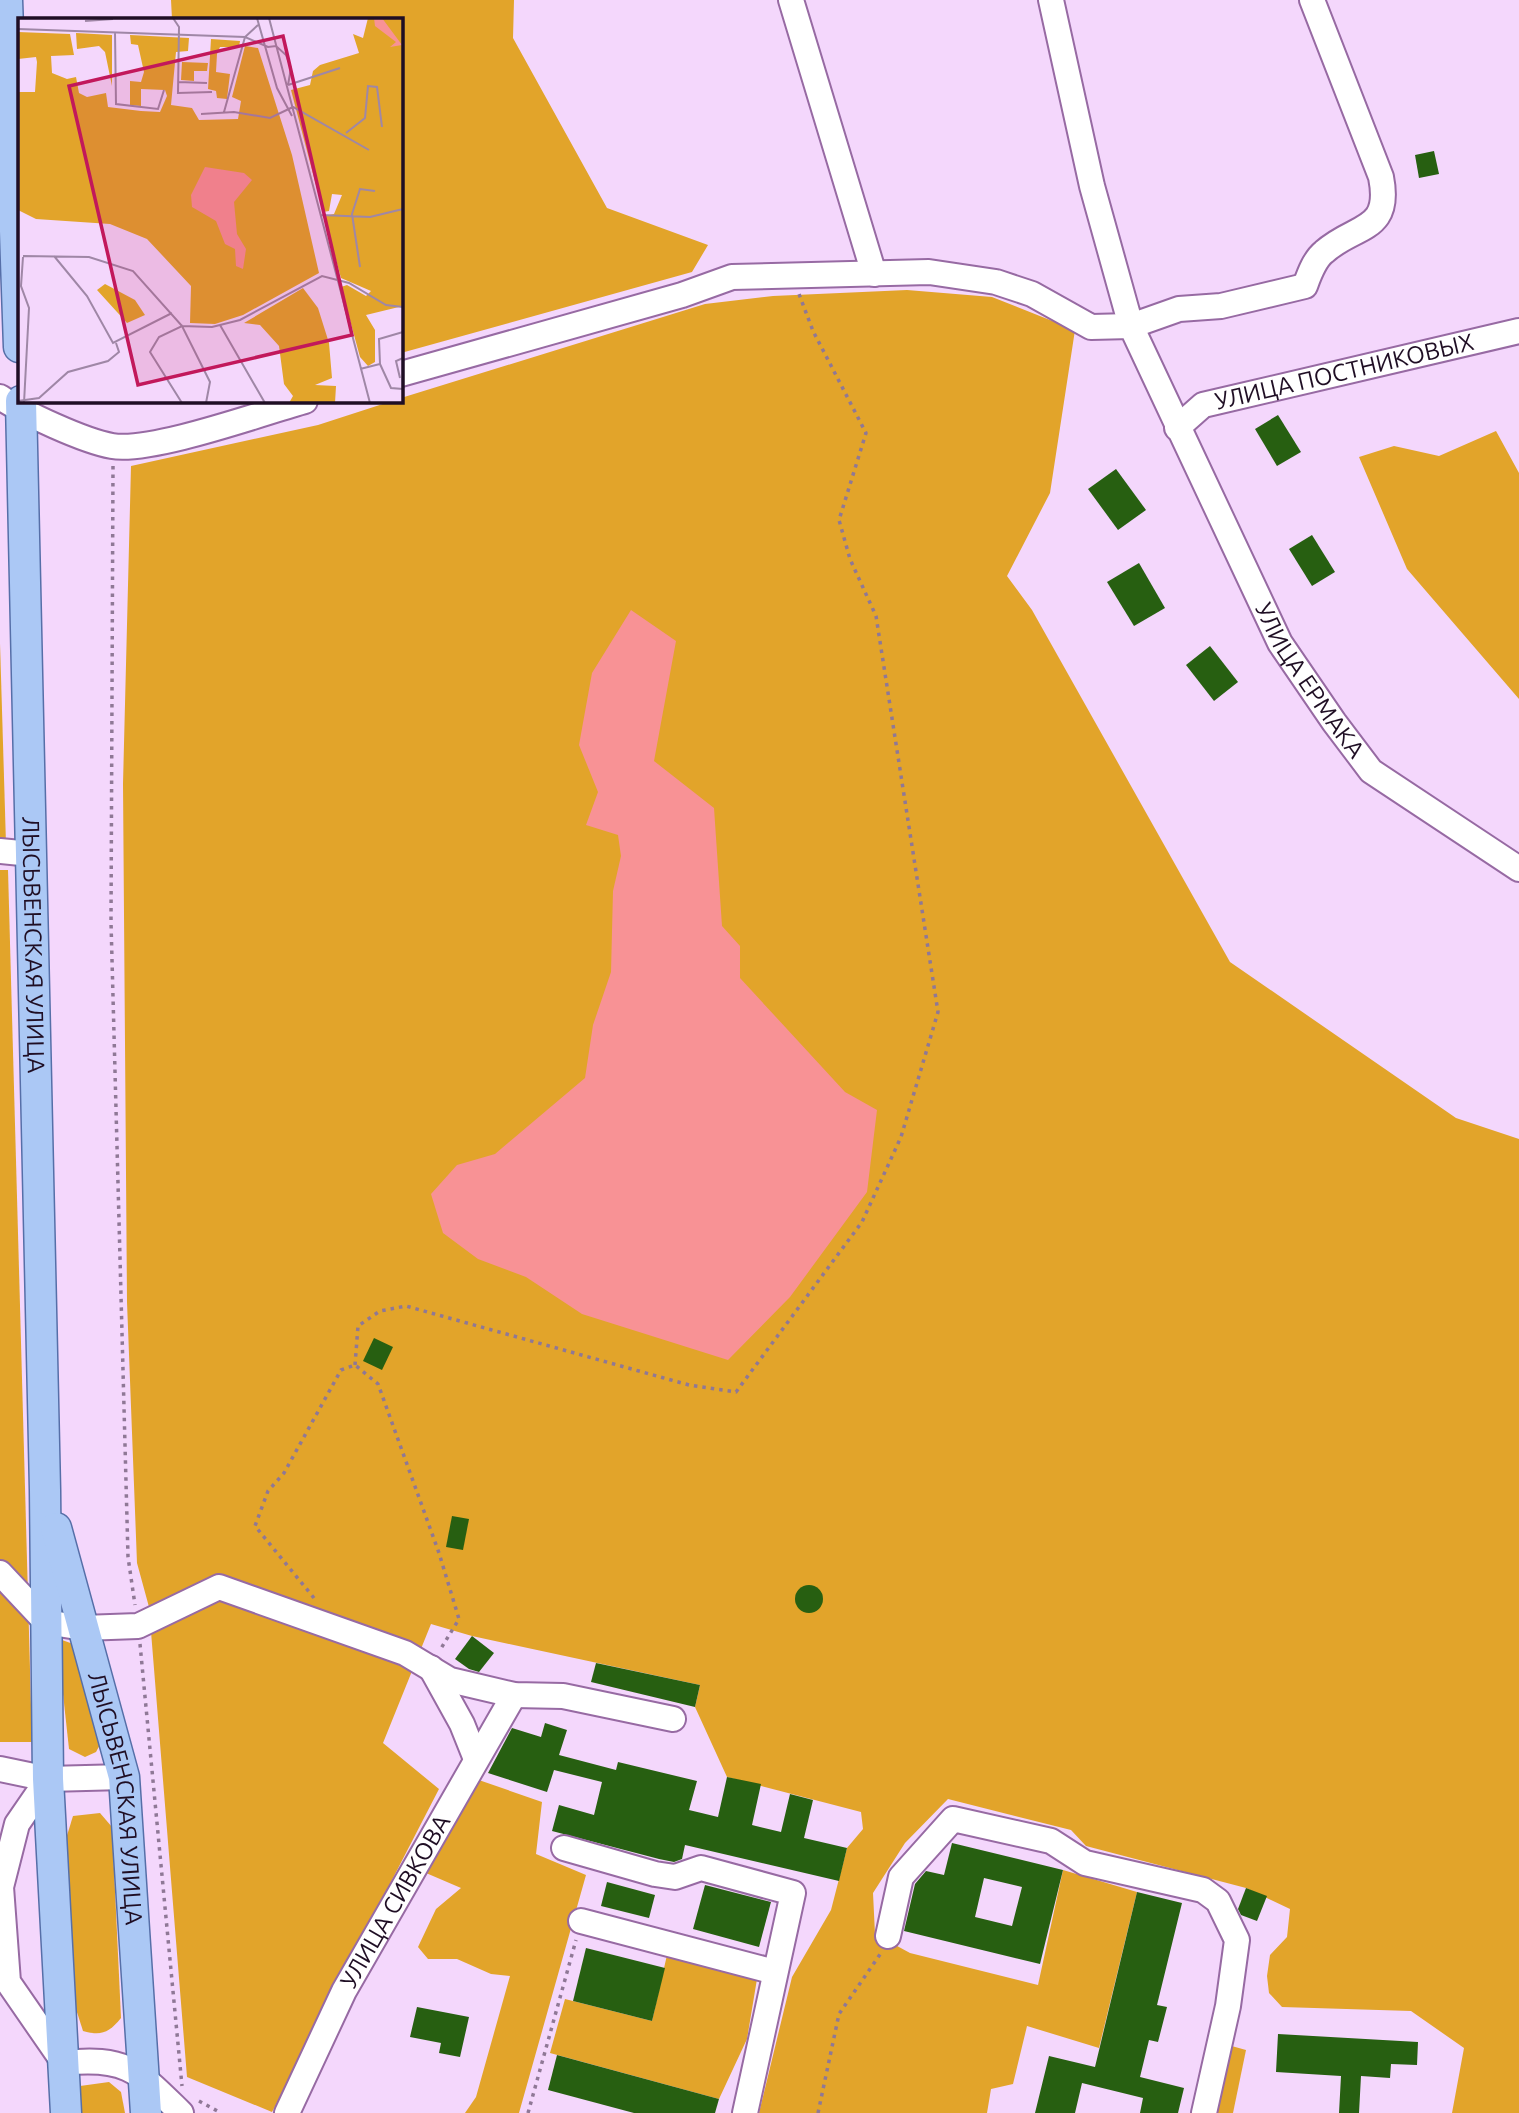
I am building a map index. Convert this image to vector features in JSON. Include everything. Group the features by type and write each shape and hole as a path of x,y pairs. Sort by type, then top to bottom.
{"main road":[{"path":"7,0 18,318"},
{"name":"ЛЫСЬВЕНСКАЯ УЛИЦА","path":"14,403 31,854 45,1490 48,1779 66,2113"},
{"name":"ЛЫСЬВЕНСКАЯ УЛИЦА","path":"45,1490 124,1777 146,2078 146,2113"}],"street":[{"path":"791,0 874,274"},
{"name":"УЛИЦА ЕРМАКА","path":"1052,0 1092,186 1131,326 1280,643 1371,771 1519,870"},
{"path":"402,374 682,295 732,278 929,272 996,282 1032,294 1091,327 1131,326 1179,309 1221,306 1304,286 1322,253 1367,228 1381,213 1385,198 1381,177 1312,0"},
{"name":"УЛИЦА ПОСТНИКОВЫХ","path":"1177,428 1203,405 1519,331"},
{"path":"14,403 113,446 156,443 300,402"},
{"path":"0,851 31,854"},
{"path":"0,1573 46,1622 83,1628 138,1626 219,1587 405,1653 450,1680 514,1695 563,1696 673,1720"},
{"path":"430,1666 462,1724 476,1759"},
{"name":"УЛИЦА СИВКОВА","path":"287,2113 344,1991 514,1695"},
{"path":"0,1769 48,1779 124,1777"},
{"path":"48,1779 17,1824 1,1887 8,1982 64,2063 93,2060 120,2063 185,2101"},
{"path":"888,1936 901,1877 953,1819 1051,1841 1085,1863 1203,1890 1218,1901 1237,1940 1228,2006 1204,2113"},
{"path":"564,1848 654,1874 675,1877 701,1868 793,1893 745,2113"},
{"path":"581,1921 775,1972"}],"path":[{"path":"355,1366 358,1326 380,1311 406,1306 690,1385 736,1392 862,1223 901,1137 939,1012 876,616 850,559 839,520 866,433 813,331 793,277"},
{"path":"113,446 111,922 128,1557 138,1626 185,2101 220,2113"},
{"path":"319,1602 254,1526 268,1491 284,1473 341,1370 355,1366"},
{"path":"355,1366 378,1384 439,1553 459,1619 430,1666"},
{"path":"528,2113 581,1921"},
{"path":"818,2113 839,2014 855,1987 877,1962 888,1936"}],"shaded area":[{"path":"171,0 514,0 513,38 607,208 708,245 692,272 402,353 402,18 172,18"},
{"path":"907,290 992,297 1075,330 1050,493 1007,576 1032,610 1230,962 1456,1118 1519,1139 1519,2113 1452,2113 1464,2048 1411,2011 1282,2007 1269,1993 1267,1976 1270,1955 1287,1937 1290,1909 1246,1888 1086,1846 1071,1830 948,1799 905,1843 873,1893 875,1934 910,1953 1038,1985 1063,1870 1137,1892 1099,2048 1027,2026 1013,2084 991,2089 987,2113 759,2113 792,1977 831,1910 847,1848 863,1829 861,1812 727,1777 695,1707 700,1685 472,1636 431,1624 383,1743 439,1789 272,2112 187,2077 149,1607 137,1563 127,1302 123,784 131,466 318,425 389,402 402,402 402,398 705,304 773,296"},
{"path":"1496,431 1519,473 1519,699 1407,569 1359,457 1394,446 1439,456"},
{"path":"631,610 676,641 654,761 714,808 722,926 740,946 740,978 845,1092 877,1110 867,1192 790,1297 728,1360 582,1314 526,1277 478,1259 443,1233 431,1194 457,1165 495,1154 585,1078 593,1025 611,972 613,891 621,856 618,835 586,825 598,792 579,745 592,673"},
{"path":"0,643 6,844 0,844"},
{"path":"0,870 8,870 32,1742 0,1742"},
{"path":"62,1640 76,1645 102,1741 96,1752 85,1757 69,1749 59,1657"},
{"path":"473,1778 542,1802 536,1854 586,1875 519,2113 465,2113 476,2097 510,1976 491,1974 457,1959 428,1959 418,1947 436,1909 461,1888 426,1873"},
{"path":"100,1813 112,1827 121,2018 108,2030 95,2033 83,2031 76,2009 65,1842 73,1816"},
{"path":"667,1955 757,1979 747,2039 719,2099 550,2053 565,1999 652,2021"},
{"path":"1228,2045 1246,2050 1233,2113 1213,2113"},
{"path":"109,2082 121,2092 125,2113 76,2113 80,2086"}],"building":[{"path":"1434,151 1439,174 1419,178 1415,155"},
{"path":"1278,415 1301,452 1277,466 1255,429"},
{"path":"1116,469 1146,510 1118,530 1088,489"},
{"path":"1312,535 1335,572 1312,586 1289,549"},
{"path":"1139,563 1165,608 1134,626 1107,582"},
{"path":"1210,646 1238,682 1214,701 1186,665"},
{"path":"374,1338 393,1347 382,1370 363,1361"},
{"path":"452,1516 469,1519 463,1550 446,1547"},
{"path":"809,1585 819,1589 823,1599 819,1609 809,1613 799,1609 795,1599 799,1589"},
{"path":"472,1636 494,1653 479,1672 469,1669 455,1659"},
{"path":"596,1663 700,1685 695,1707 591,1682"},
{"path":"545,1723 567,1730 559,1755 616,1770 618,1762 697,1781 689,1810 718,1817 727,1777 761,1784 752,1825 781,1832 790,1794 813,1800 804,1838 847,1848 839,1881 685,1845 682,1859 674,1862 552,1831 559,1805 594,1815 602,1782 554,1770 547,1792 488,1773 512,1728 541,1737"},
{"path":"952,1843 1063,1870 1040,1964 904,1931 915,1884 926,1871 944,1875","holes":["984,1878 1022,1887 1012,1926 975,1917"]},
{"path":"607,1882 655,1895 649,1918 601,1906"},
{"path":"705,1885 771,1902 759,1947 693,1929"},
{"path":"1246,1888 1267,1896 1257,1921 1241,1915 1238,1909"},
{"path":"1137,1892 1182,1903 1157,2005 1167,2007 1158,2042 1149,2040 1140,2077 1184,2088 1178,2113 1140,2113 1143,2098 1082,2083 1075,2113 1035,2113 1049,2056 1095,2067"},
{"path":"586,1948 665,1968 652,2021 573,2001"},
{"path":"417,2007 469,2017 460,2057 439,2053 441,2043 410,2037"},
{"path":"1278,2034 1418,2042 1417,2065 1391,2064 1390,2078 1361,2076 1359,2113 1339,2113 1341,2076 1276,2072"},
{"path":"557,2055 719,2099 715,2113 634,2113 548,2090"}]}
